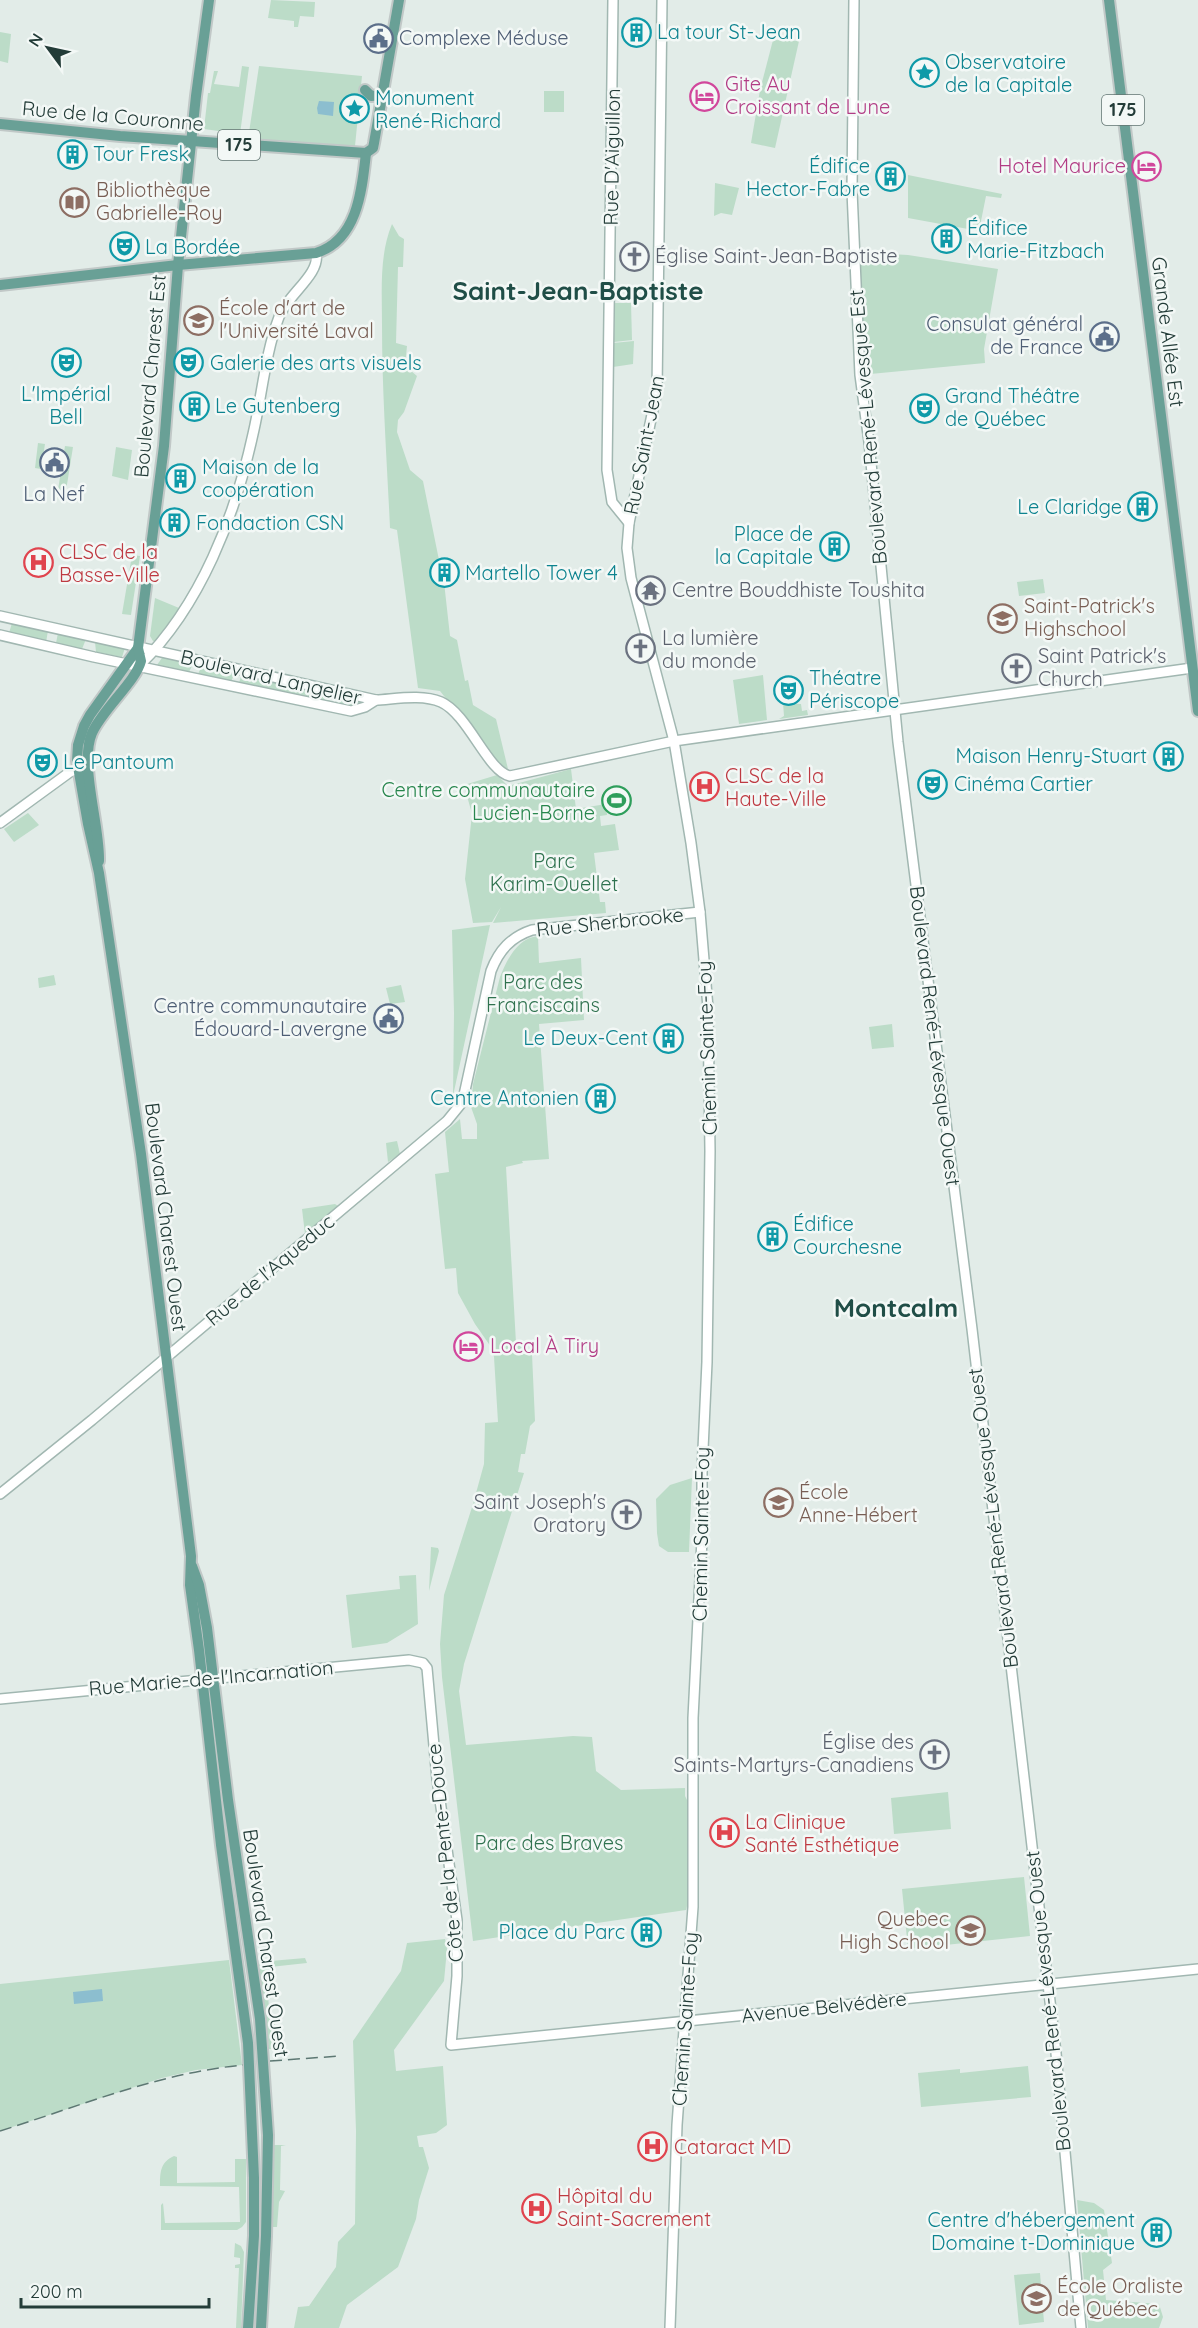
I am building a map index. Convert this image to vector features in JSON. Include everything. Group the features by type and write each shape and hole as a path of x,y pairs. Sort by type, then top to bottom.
{"main road":[{"name":"Boulevard Charest Est","path":"138,648 164,446 178,265 209,0"},
{"path":"0,285 316,252 335,244 350,223 360,194 366,153 373,148 399,0"},
{"name":"Rue D'Aiguillon","path":"613,0 607,470 612,502 629,523"},
{"name":"Rue Saint-Jean","path":"662,0 657,391 629,523 627,548 631,578 674,741"},
{"name":"Boulevard René-Lévesque Est","path":"854,0 851,174 857,324 895,710"},
{"name":"Grande Allée Est","path":"1109,0 1192,668"},
{"path":"364,90 371,96 383,95"},
{"name":"Rue de la Couronne","path":"0,124 191,141 366,153"},
{"path":"140,665 164,640 195,591 226,524 253,437 276,326 285,305 316,267 316,252"},
{"name":"Boulevard Langelier","path":"0,616 376,700"},
{"name":"Boulevard Langelier","path":"0,634 351,711 365,708 376,700"},
{"path":"138,648 141,657 140,665"},
{"name":"Boulevard Charest Ouest","path":"138,648 84,726 78,745 100,843 99,873 133,1095 191,1566 190,1585 208,1679 260,2019 265,2078 267,2192 261,2328"},
{"name":"Boulevard Charest Ouest","path":"83,766 93,732 140,665"},
{"path":"376,700 423,698 444,703 459,716 498,769 506,775 521,774 577,760 674,741 1192,668"},
{"name":"175","path":"1192,668 1198,711"},
{"name":"Boulevard René-Lévesque Ouest","path":"895,710 972,1329 1056,2053 1081,2328"},
{"name":"Chemin Sainte-Foy","path":"670,2328 677,2125 693,1906 693,1718 702,1544 710,1183 708,1008 700,912 674,741"},
{"path":"0,823 83,766"},
{"name":"Rue Sherbrooke","path":"520,934 541,928 700,912"},
{"name":"Rue de l'Aqueduc","path":"0,1494 92,1420 429,1138 453,1114 460,1104 491,971 502,949 520,934"},
{"name":"Rue Marie-de-l'Incarnation","path":"0,1699 409,1660 423,1662"},
{"name":"Côte de la Pente-Douce","path":"423,1662 427,1668 437,1779 457,1920 458,1976 451,2045"},
{"name":"Boulevard Charest Ouest","path":"208,1679 221,1845 248,2043 254,2178 254,2236 248,2328"},
{"name":"Avenue Belvédère","path":"451,2045 1198,1969"}],"green space":[{"path":"271,0 315,2 314,17 300,16 298,27 294,27 294,21 268,18"},
{"path":"0,32 11,34 8,63 0,61"},
{"path":"773,40 799,41 775,148 751,143 760,90"},
{"path":"242,66 249,67 240,134 204,129 208,93 210,93 214,71 218,71 214,84 239,87"},
{"path":"259,66 362,76 355,146 344,149 248,139"},
{"path":"544,91 564,91 564,112 544,112"},
{"path":"908,175 1002,194 1001,198 986,196 979,231 908,218"},
{"path":"715,183 739,188 732,215 721,213 714,216"},
{"path":"392,224 399,236 404,239 403,267 398,267 396,343 407,346 405,366 417,376 404,412 398,420 397,432 410,470 423,481 439,560 433,570 435,576 444,582 450,636 457,640 465,681 468,680 473,705 496,719 508,769 499,765 440,691 418,688 397,530 390,528 383,376 382,287 385,248"},
{"path":"854,252 908,255 998,269 984,349 985,363 860,375"},
{"path":"615,303 631,303 632,340 614,342"},
{"path":"634,341 633,364 613,367 613,343"},
{"path":"38,443 45,444 41,469 35,468"},
{"path":"65,446 73,447 65,497 57,496"},
{"path":"116,447 132,450 128,480 112,476"},
{"path":"132,555 140,556 131,615 122,614"},
{"path":"1043,579 1045,593 1019,596 1017,582"},
{"path":"155,598 179,608 156,641 153,641 150,636"},
{"path":"12,623 48,631 46,642 9,633"},
{"path":"58,633 86,639 82,649 56,643"},
{"path":"95,642 125,648 122,657 96,652"},
{"path":"164,655 194,662 189,672 157,665"},
{"path":"203,663 235,672 231,682 198,674"},
{"path":"242,673 331,693 329,703 239,683"},
{"path":"763,675 767,720 739,724 733,680"},
{"path":"339,695 369,701 358,706 337,705"},
{"path":"783,703 801,704 802,711 807,710 808,715 779,719 784,716"},
{"name":"Parc Karim-Ouellet","path":"571,769 576,809 606,804 607,815 600,816 601,826 615,824 619,850 594,853 600,902 605,902 606,913 493,923 501,907 492,922 473,923 465,879 472,814 464,785 497,775 508,786"},
{"path":"28,813 39,825 14,842 4,829"},
{"path":"490,925 453,1096 452,930"},
{"path":"538,936 539,963 581,958 584,1020 539,1024 549,1159 522,1161 523,1163 506,1167 516,1343 532,1354 535,1421 530,1426 525,1454 521,1454 518,1472 524,1473 464,1664 459,1691 466,1745 573,1736 592,1737 596,1771 621,1790 685,1788 685,1796 693,1812 694,1879 686,1910 473,1941 440,1644 444,1595 484,1464 485,1423 498,1422 494,1357 491,1347 458,1293 456,1268 445,1269 435,1174 449,1172 445,1132 460,1119 462,1139 477,1139 477,1124 471,1107 473,1084 500,977 519,945"},
{"path":"54,975 56,985 39,988 38,978"},
{"path":"401,985 405,1002 390,1004 386,988"},
{"path":"892,1024 894,1047 872,1049 869,1027"},
{"path":"397,1141 400,1154 388,1162 386,1143"},
{"path":"335,1204 338,1206 305,1234 302,1209"},
{"path":"692,1478 689,1552 668,1552 659,1546 656,1499 670,1485"},
{"path":"431,1547 438,1548 439,1551 429,1591"},
{"path":"416,1575 418,1624 387,1643 352,1648 346,1595 400,1589 399,1576"},
{"path":"948,1792 951,1829 894,1834 891,1798"},
{"path":"1024,1877 1030,1936 908,1949 902,1889"},
{"path":"445,1939 447,1949 444,1981 394,2050 396,2071 443,2066 447,2125 436,2133 417,2136 419,2147 423,2147 429,2168 416,2219 398,2267 347,2305 339,2328 294,2328 298,2307 309,2306 336,2267 338,2242 355,2224 356,2131 353,2041 401,1971 407,1943"},
{"path":"305,1958 307,1963 270,1967 270,1970 265,1972 268,1993 262,1994 259,1962"},
{"path":"229,1960 242,2065 196,2070 162,2078 0,2131 0,1984"},
{"path":"268,1996 270,2019 274,2019 278,2048 269,2049 263,1997"},
{"path":"1028,2066 1031,2097 921,2107 918,2073 960,2069 960,2073"},
{"path":"274,2145 286,2145 281,2146 280,2190 285,2191 279,2202 277,2227 272,2227"},
{"path":"174,2156 177,2157 177,2183 235,2182 235,2159 246,2159 246,2222 242,2227 237,2230 161,2230 161,2205 163,2203 165,2223 240,2222 239,2187 160,2186 163,2165"},
{"path":"1077,2200 1094,2203 1104,2210 1112,2263 1103,2270 1106,2300 1159,2304 1163,2317 1159,2328 1088,2328"},
{"path":"235,2243 241,2246 244,2252 241,2328 236,2328 239,2268 235,2268 235,2265 240,2264 240,2258 234,2257"},
{"path":"1040,2273 1044,2322 1019,2325 1014,2275"}],"water":[{"path":"319,101 334,102 333,116 318,114"},
{"path":"102,1989 103,2001 74,2004 73,1992"}],"railway":[{"path":"270,2061 340,2056"},
{"path":"0,2131 150,2083 181,2075 243,2065"}],"place":[{"name":"La tour St-Jean","path":"636,32"},
{"name":"Complexe Méduse","path":"378,38"},
{"name":"Observatoire de la Capitale","path":"924,73"},
{"name":"Gite Au Croissant de Lune","path":"704,96"},
{"name":"Monument René-Richard","path":"354,109"},
{"name":"Tour Fresk","path":"72,154"},
{"name":"Hotel Maurice","path":"1147,166"},
{"name":"Édifice Hector-Fabre","path":"891,177"},
{"name":"Bibliothèque Gabrielle-Roy","path":"75,202"},
{"name":"Édifice Marie-Fitzbach","path":"946,239"},
{"name":"La Bordée","path":"124,247"},
{"name":"Église Saint-Jean-Baptiste","path":"634,256"},
{"name":"École d'art de l'Université Laval","path":"198,320"},
{"name":"Consulat général de France","path":"1104,336"},
{"name":"L'Impérial Bell","path":"66,363"},
{"name":"Galerie des arts visuels","path":"189,363"},
{"name":"Le Gutenberg","path":"194,406"},
{"name":"Grand Théâtre de Québec","path":"924,408"},
{"name":"La Nef","path":"54,463"},
{"name":"Maison de la coopération","path":"181,479"},
{"name":"Le Claridge","path":"1143,507"},
{"name":"Fondaction CSN","path":"175,523"},
{"name":"Place de la Capitale","path":"834,546"},
{"name":"CLSC de la Basse-Ville","path":"38,563"},
{"name":"Martello Tower 4","path":"444,573"},
{"name":"Centre Bouddhiste Toushita","path":"651,590"},
{"name":"Saint-Patrick's Highschool","path":"1003,618"},
{"name":"La lumière du monde","path":"641,649"},
{"name":"Saint Patrick's Church","path":"1017,668"},
{"name":"Théatre Périscope","path":"788,690"},
{"name":"Maison Henry-Stuart","path":"1168,756"},
{"name":"Le Pantoum","path":"42,762"},
{"name":"Cinéma Cartier","path":"933,784"},
{"name":"CLSC de la Haute-Ville","path":"704,787"},
{"name":"Centre communautaire Lucien-Borne","path":"616,801"},
{"name":"Centre communautaire Édouard-Lavergne","path":"388,1018"},
{"name":"Le Deux-Cent","path":"669,1038"},
{"name":"Centre Antonien","path":"600,1098"},
{"name":"Édifice Courchesne","path":"772,1236"},
{"name":"Local À Tiry","path":"469,1346"},
{"name":"École Anne-Hébert","path":"778,1503"},
{"name":"Saint Joseph's Oratory","path":"627,1514"},
{"name":"Église des Saints-Martyrs-Canadiens","path":"935,1754"},
{"name":"La Clinique Santé Esthétique","path":"724,1833"},
{"name":"Quebec High School","path":"970,1931"},
{"name":"Place du Parc","path":"646,1932"},
{"name":"Cataract MD","path":"653,2147"},
{"name":"Hôpital du Saint-Sacrement","path":"536,2208"},
{"name":"Centre d'hébergement Domaine t-Dominique","path":"1156,2232"},
{"name":"École Oraliste de Québec","path":"1036,2298"}],"district":[{"name":"Saint-Jean-Baptiste","path":"578,291"},
{"name":"Montcalm","path":"896,1308"}],"park label":[{"name":"Parc des Franciscains","path":"543,994"},
{"name":"Parc des Braves","path":"549,1843"}]}
